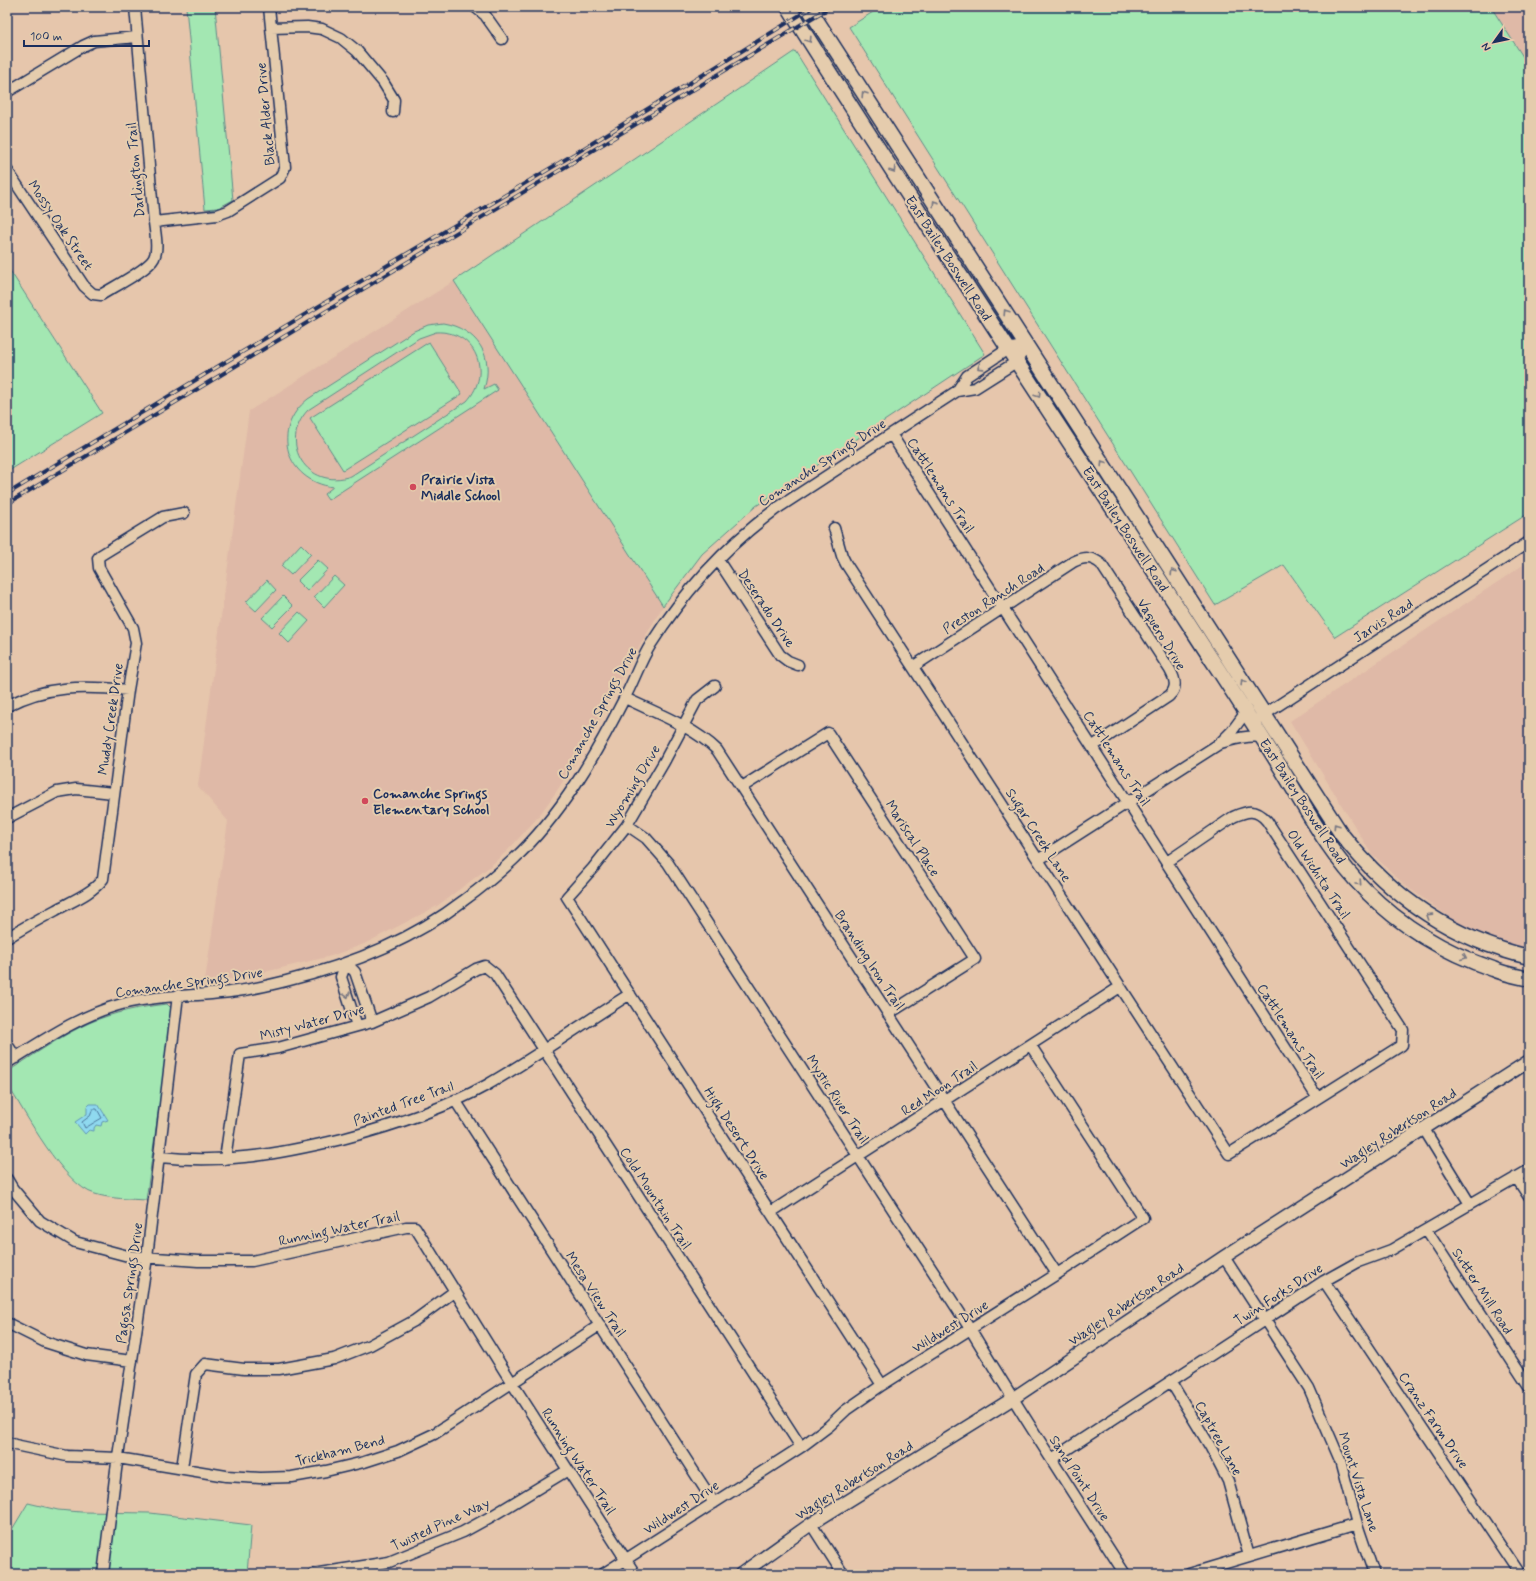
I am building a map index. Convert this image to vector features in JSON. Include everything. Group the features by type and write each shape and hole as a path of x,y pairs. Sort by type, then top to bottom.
{"main road":[{"name":"East Bailey Boswell Road","path":"788,7 1016,362 1254,716 1342,835 1378,876 1407,900 1437,921 1486,945 1529,957"},
{"name":"East Bailey Boswell Road","path":"808,7 1027,345 1254,716 1262,737 1331,849 1355,880 1383,906 1413,930 1458,955 1495,970 1529,979"},
{"path":"907,193 922,184"}],"street":[{"name":"Darlington Trail","path":"93,294 100,295 147,266 154,259 156,249 135,7"},
{"name":"Black Alder Drive","path":"154,222 217,215 228,211 280,178 285,167 269,7"},
{"path":"475,7 485,15 502,39"},
{"path":"271,28 307,27 322,29 341,38 357,50 383,82 394,100 393,112"},
{"path":"7,92 82,46 94,41 137,37"},
{"name":"Mossy Oak Street","path":"7,170 84,286 93,294"},
{"name":"Comanche Springs Drive","path":"11,1060 62,1029 95,1012 134,1001 178,995 237,991 256,988 346,963 384,948 432,922 462,902 513,860 547,823 591,759 625,698 646,654 657,635 689,591 718,560 757,523 776,509 957,391 967,376 1008,349 1027,345"},
{"name":"Comanche Springs Drive","path":"957,391 975,388 1016,362 1027,345"},
{"name":"Cattlemans Trail","path":"891,434 1093,746 1317,1098"},
{"name":"Muddy Creek Drive","path":"7,938 84,895 102,879 113,793 136,643 131,625 98,568 98,558 101,554 163,517 184,513"},
{"name":"Sugar Creek Lane","path":"834,528 842,556 1228,1154 1317,1098"},
{"name":"Jarvis Road","path":"1254,716 1529,542"},
{"name":"Preston Ranch Road","path":"914,666 1074,562 1081,558 1088,557"},
{"name":"Vaquero Drive","path":"1088,557 1101,564 1170,670 1174,678 1175,686 1173,692 1169,696 1093,746"},
{"name":"Deserado Drive","path":"718,560 780,655 788,662 798,664"},
{"name":"Wyoming Drive","path":"567,897 593,868 627,825 697,700 704,693 715,686"},
{"path":"7,706 35,694 58,689 82,687 128,690"},
{"name":"Branding Iron Trail","path":"625,698 683,727 708,742 717,750 1057,1274"},
{"path":"1038,860 1219,744 1232,731 1254,716"},
{"name":"Mariscal Place","path":"742,787 828,733 975,960 888,1014"},
{"path":"1219,744 1242,737 1262,737"},
{"path":"7,818 57,792 76,789 113,793"},
{"name":"Old Wichita Trail","path":"1167,862 1233,817 1243,813 1254,812 1261,814 1272,827 1403,1030 1402,1045 1317,1098"},
{"name":"Mystic River Trail","path":"627,825 646,838 668,862 970,1330 1012,1399"},
{"name":"High Desert Drive","path":"567,897 882,1385"},
{"path":"357,1026 341,977 346,963 354,972 372,1022"},
{"name":"Misty Water Drive","path":"225,1159 240,1054 278,1048 372,1022 429,997 476,969 485,966"},
{"name":"Cold Mountain Trail","path":"485,966 495,974 801,1447"},
{"name":"Red Moon Trail","path":"771,1212 1031,1046 1120,987"},
{"name":"Painted Tree Trail","path":"160,1157 188,1160 254,1157 281,1153 399,1123 433,1111 486,1085 630,994"},
{"name":"Pagosa Springs Drive","path":"103,1574 147,1258 178,995"},
{"path":"7,1044 11,1060"},
{"name":"Wildwest Drive","path":"603,1574 801,1447 829,1426 846,1410 882,1385 970,1330 1142,1218 1031,1046"},
{"name":"Wagley Robertson Road","path":"740,1574 811,1524 1012,1399 1224,1257 1529,1061"},
{"name":"Mesa View Trail","path":"455,1100 714,1503"},
{"path":"1424,1129 1470,1204"},
{"name":"Twin Forks Drive","path":"1052,1459 1324,1281 1358,1262 1392,1250 1529,1170"},
{"path":"1516,1177 1529,1197"},
{"name":"Running Water Trail","path":"7,1179 13,1189 40,1221 75,1242 128,1256 198,1261 252,1261 406,1227 415,1227 512,1383 635,1574"},
{"name":"Sutter Mill Road","path":"1427,1230 1529,1387"},
{"name":"Mount Vista Lane","path":"1224,1257 1309,1388 1340,1460 1357,1524 1374,1574"},
{"name":"Cranz Farm Drive","path":"1324,1281 1520,1574"},
{"path":"182,1468 196,1374 205,1364 244,1369 278,1368 334,1359 370,1345 414,1321 455,1291"},
{"path":"7,1323 45,1342 86,1355 132,1361"},
{"name":"Trickham Bend","path":"7,1442 67,1456 118,1458 226,1476 260,1478 292,1477 326,1472 398,1451 434,1434 600,1325"},
{"name":"Captree Lane","path":"1171,1382 1211,1448 1228,1481 1250,1556"},
{"name":"Sand Point Drive","path":"1012,1399 1125,1574"},
{"name":"Twisted Pine Way","path":"312,1574 389,1562 462,1532 492,1516 568,1470"},
{"path":"811,1524 843,1574"},
{"path":"1189,1574 1357,1524"}],"shaded area":[{"path":"1491,7 1529,7 1529,66"},
{"name":"Prairie Vista Middle School","path":"454,281 663,606 629,664 589,741 556,792 538,817 508,850 488,868 437,906 364,944 331,956 240,978 205,981 228,821 198,786 249,411"},
{"path":"1529,561 1529,948 1511,944 1460,925 1406,886 1371,853 1290,721"}],"green space":[{"path":"186,7 215,7 233,200 218,208 205,209"},
{"path":"881,7 1491,7 1529,66 1529,513 1335,637 1284,565 1215,605 849,27"},
{"path":"795,51 985,354 756,506 702,554 663,606 454,281"},
{"path":"7,266 102,413 7,472"},
{"path":"443,323 455,326 474,338 485,355 487,377 484,389 494,384 498,390 328,500 324,494 333,487 317,483 304,475 294,464 289,452 287,438 289,425 296,411 308,399 414,331 428,325","holes":["436,332 450,333 461,338 470,345 476,355 479,366 479,378 475,390 467,401 351,476 336,479 322,477 310,470 302,461 297,449 296,436 299,423 308,410 419,338"]},
{"path":"429,342 462,394 343,470 310,418"},
{"path":"301,544 311,554 291,575 281,566"},
{"path":"318,560 328,569 307,591 297,581"},
{"path":"334,576 344,585 324,607 314,597"},
{"path":"267,580 276,590 256,611 246,602"},
{"path":"283,596 293,606 272,627 262,618"},
{"path":"299,612 309,621 289,643 279,633"},
{"path":"167,1004 172,1009 172,1014 146,1200 114,1198 95,1194 83,1188 70,1177 58,1163 34,1129 7,1084 7,1072 57,1040 89,1023 127,1010"},
{"path":"28,1503 58,1510 81,1512 150,1513 251,1525 247,1574 7,1574 7,1538"}],"water":[{"path":"90,1104 98,1104 108,1120 102,1122 101,1126 96,1125 94,1131 89,1130 85,1134 75,1122 87,1114 87,1107"}],"railway":[{"path":"7,494 581,150 813,7"},
{"path":"7,504 830,7"}],"place":[{"name":"Prairie Vista Middle School","path":"413,487"},
{"name":"Comanche Springs Elementary School","path":"365,801"}]}
